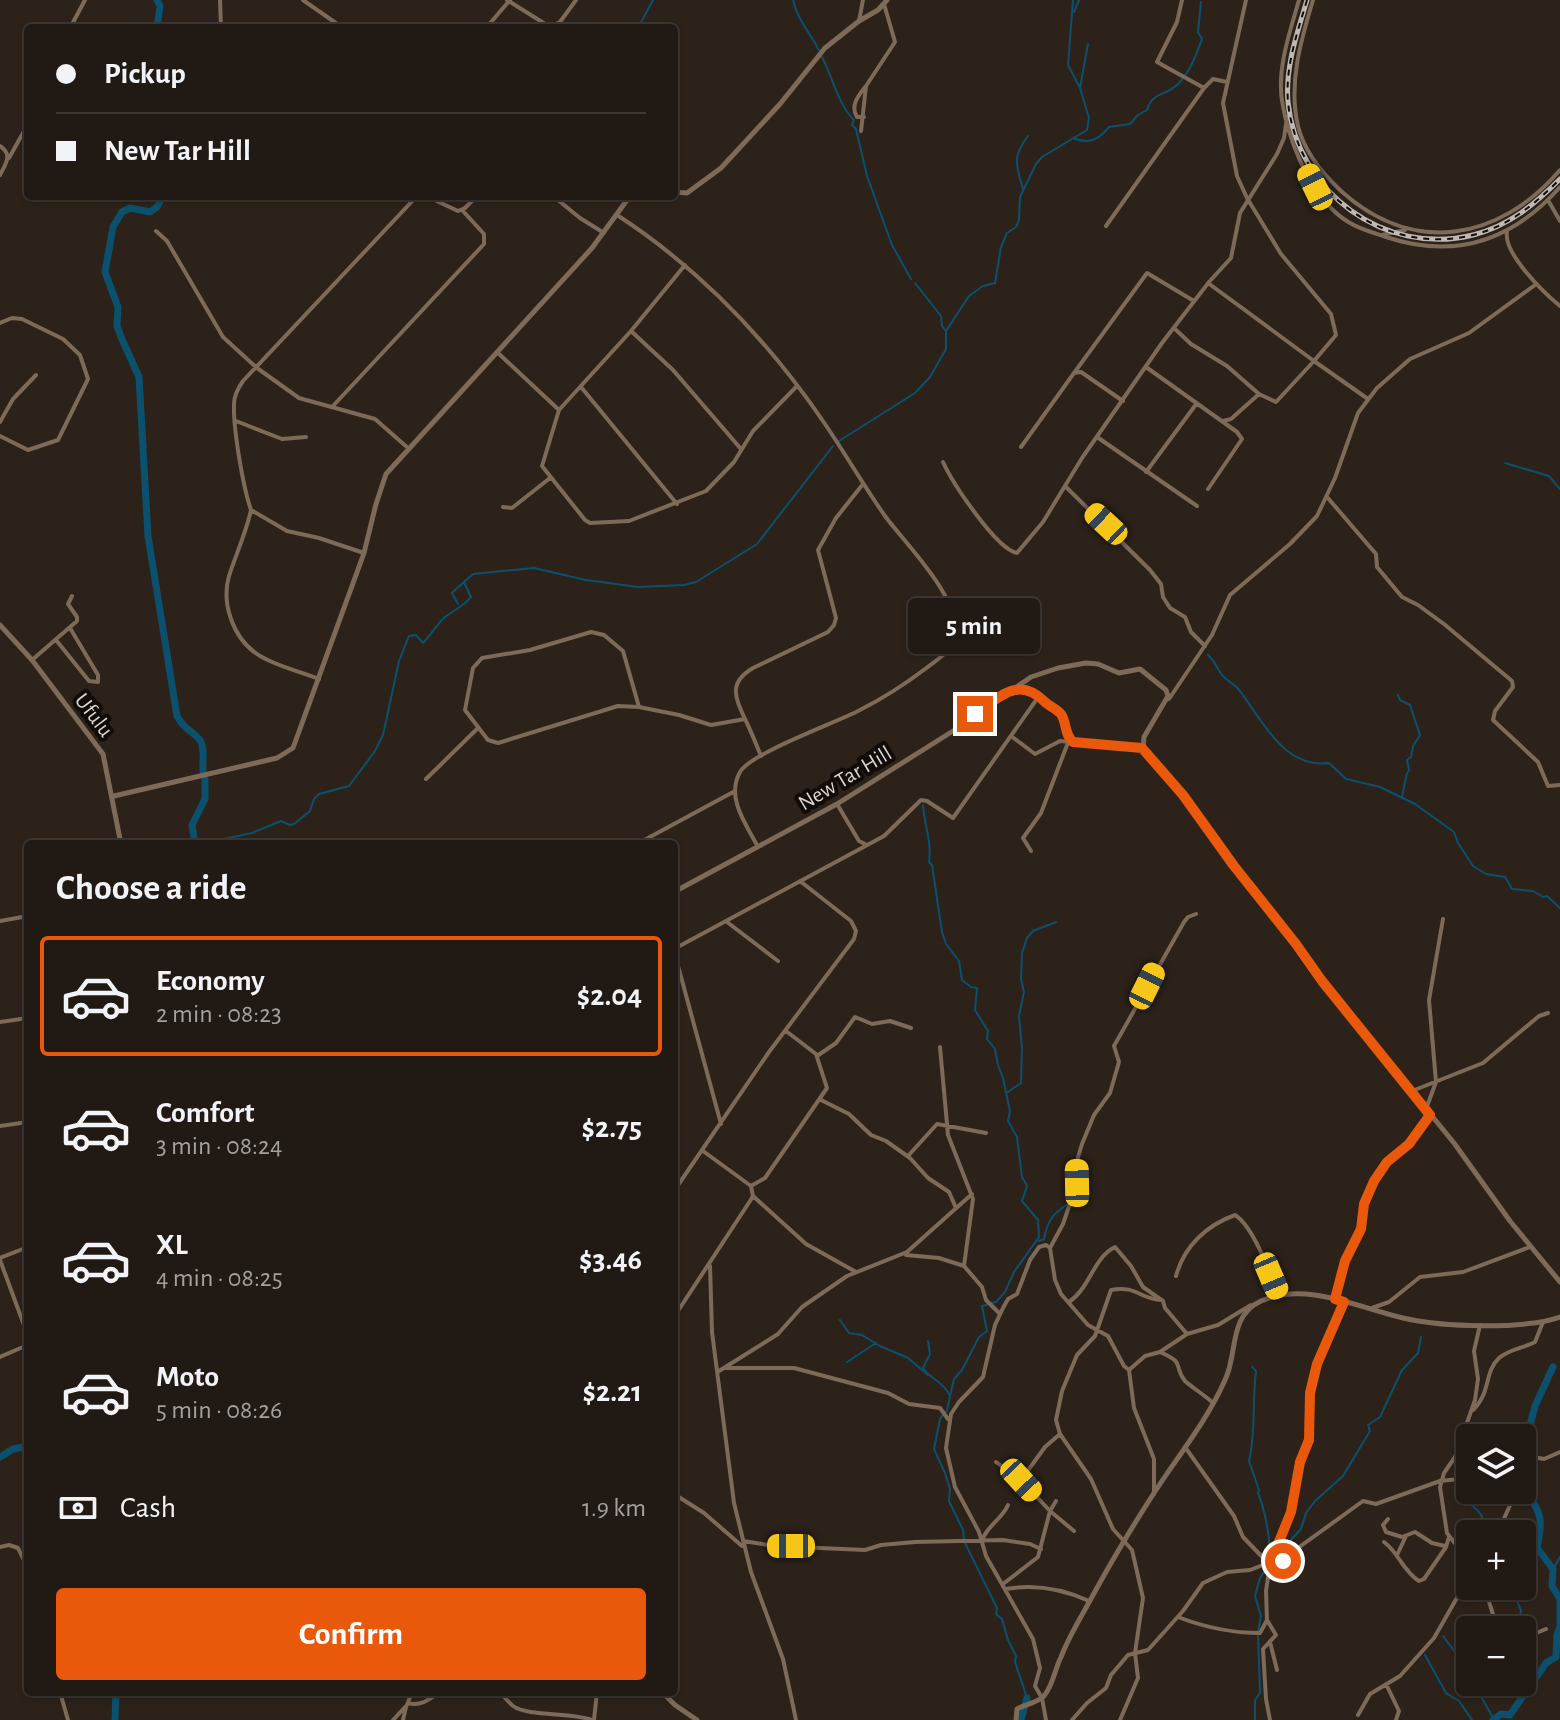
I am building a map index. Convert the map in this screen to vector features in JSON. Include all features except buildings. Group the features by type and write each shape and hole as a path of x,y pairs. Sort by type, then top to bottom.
{"street":[{"path":"72,24 85,0"},
{"path":"220,0 221,24"},
{"path":"303,0 337,24"},
{"path":"556,24 576,0"},
{"path":"859,21 863,0"},
{"path":"1182,0 1177,22 1157,62 1204,88"},
{"path":"1174,328 1191,344 1227,366 1259,394 1276,402 1336,335 1331,314 1281,254 1237,176 1223,103 1246,0"},
{"path":"1299,0 1283,59 1281,87 1287,117 1302,162 1320,194 1345,220 1363,231 1403,243 1445,247 1507,232 1529,218 1560,187"},
{"path":"1313,0 1296,71 1294,106 1301,136 1314,162 1354,202 1366,212 1407,230"},
{"path":"489,24 509,1 545,24"},
{"path":"678,192 687,193 721,168 780,104 821,53 885,2 895,42 857,99 854,110 857,117 864,117"},
{"path":"1106,226 1204,88 1213,79 1227,82"},
{"path":"861,131 866,86"},
{"path":"943,462 963,496 1010,552 1017,553 1174,328 1231,258 1240,213 1277,154 1284,138 1287,117"},
{"path":"0,175 24,131"},
{"path":"0,146 9,158"},
{"path":"1380,235 1407,230 1452,230 1488,225 1515,212 1560,170"},
{"path":"319,679 258,656 246,647 236,634 227,607 227,585 251,510 234,403 238,388 413,200"},
{"path":"332,407 484,244 484,234 462,210 434,200"},
{"path":"462,210 473,200"},
{"path":"558,200 604,233"},
{"path":"114,796 286,755 295,745 364,553 383,480 408,448 604,233 627,200"},
{"path":"1548,200 1560,221"},
{"path":"617,215 650,236 685,265 762,343 826,425 863,484 948,599 955,622 954,643 945,653 888,695 761,756 743,768 735,791 738,809 757,845"},
{"path":"156,231 167,241 223,337 257,368 291,394 375,419 408,448"},
{"path":"1507,232 1508,244 1535,285 1560,306"},
{"path":"685,265 631,331 559,410 542,463 550,478 590,523 629,521 706,491 742,450 753,431 797,386"},
{"path":"1021,447 1147,273 1194,301"},
{"path":"1208,283 1368,399"},
{"path":"1142,748 1144,737 1205,646 1230,595 1304,532 1327,497 1354,423 1368,399 1393,371 1410,359 1469,333 1535,285"},
{"path":"0,323 12,318 22,319 63,339 80,355 88,379 58,440 28,450 0,436"},
{"path":"631,331 673,370 742,450"},
{"path":"497,352 559,410"},
{"path":"1146,367 1223,421 1242,439 1208,489"},
{"path":"1074,373 1081,372 1123,401"},
{"path":"0,422 13,399 36,375"},
{"path":"581,387 677,504"},
{"path":"1223,421 1231,419 1259,394"},
{"path":"1146,472 1197,403"},
{"path":"236,421 282,439 306,437"},
{"path":"1097,437 1197,506"},
{"path":"503,507 512,508 550,478"},
{"path":"761,756 736,701 738,683 744,674 828,632 835,623 818,550 836,518 863,484"},
{"path":"1065,486 1150,570 1161,584 1163,597 1170,608 1185,617 1191,632 1205,646"},
{"path":"1327,497 1376,554 1379,570 1402,597 1444,624 1512,681 1513,687 1495,711 1493,720 1538,762 1550,788 1560,785"},
{"path":"251,510 287,531 364,553"},
{"path":"32,660 78,620 68,604 72,596"},
{"name":"Ufulu","path":"0,625 32,660 103,754 114,796 120,840"},
{"path":"56,640 89,681 98,682 98,675 70,628"},
{"path":"639,707 623,651 602,634 591,632 549,645 479,660 473,668 465,710 491,742 498,743 618,706 679,715 711,725 745,719"},
{"name":"New Tar Hill","path":"678,890 837,804 953,731 1025,680 1058,668 1086,663 1098,664 1116,673 1137,668 1166,690 1169,699"},
{"path":"1010,690 1028,690 1061,714 1069,740 1041,813 1023,838 1031,851"},
{"path":"678,948 884,836 921,800 953,818 1039,696"},
{"path":"426,779 478,728"},
{"path":"1011,736 1035,754 1056,742 1069,740 1142,748 1183,795 1322,981 1560,1282"},
{"path":"644,840 735,791"},
{"path":"837,804 859,841 867,845"},
{"path":"339,840 362,840"},
{"path":"678,1184 854,939 856,931 851,921 800,880"},
{"path":"1154,1494 1154,1459 1134,1408 1129,1370 1110,1339 1088,1325 1061,1294 1055,1280 1050,1248 1062,1228 1077,1183 1076,1164 1082,1144 1094,1115 1110,1093 1119,1062 1114,1046 1184,922 1196,914"},
{"path":"0,921 24,917"},
{"path":"1335,1299 1345,1261 1361,1229 1364,1204 1374,1181 1387,1162 1409,1144 1428,1112 1436,1082 1429,1000 1443,919"},
{"path":"727,922 778,961"},
{"path":"678,965 721,1124"},
{"path":"1412,1091 1483,1063 1539,1016 1548,1013"},
{"path":"817,1056 836,1043 855,1017 872,1024 887,1021 911,1028"},
{"path":"0,1022 24,1019"},
{"path":"751,1186 765,1178 795,1132 821,1100 827,1085 817,1056 786,1031"},
{"path":"940,1047 946,1124 972,1194 973,1213 964,1266"},
{"path":"821,1100 849,1114 871,1135 908,1156 928,1178 949,1192 956,1209"},
{"path":"908,1156 946,1111"},
{"path":"0,1126 24,1123"},
{"path":"934,1126 946,1124 986,1133"},
{"path":"703,1151 751,1186 753,1196 806,1244 856,1272"},
{"path":"720,1370 773,1338 802,1307 856,1272 904,1255 972,1194"},
{"path":"678,1311 753,1196"},
{"path":"1176,1276 1183,1256 1200,1236 1235,1215 1240,1217 1252,1237 1279,1295"},
{"path":"1046,1720 1035,1682 1040,1668 1033,1639 986,1556 950,1474 946,1448 949,1420 959,1402 983,1377 1000,1314 1008,1299 1017,1294 1036,1251 1046,1245 1050,1248"},
{"path":"1069,1302 1087,1284 1098,1263 1113,1247 1131,1266 1143,1287 1161,1300 1187,1334"},
{"path":"1368,1309 1389,1302 1420,1277 1463,1272 1530,1247"},
{"path":"24,1249 0,1259 24,1325"},
{"path":"904,1255 939,1258 964,1266 982,1287 986,1300 1000,1314"},
{"path":"710,1266 712,1330 720,1370 734,1503 746,1552 776,1634 796,1720"},
{"path":"1120,1720 1138,1678 1135,1653 1143,1601 1133,1553 1110,1524 1091,1479 1060,1434 1056,1420 1062,1391 1077,1355 1094,1338 1106,1311 1110,1292 1114,1288 1133,1289 1146,1298 1161,1300"},
{"path":"1129,1370 1145,1356 1160,1352 1187,1334 1214,1327 1279,1295 1335,1299 1443,1324 1543,1322 1560,1317"},
{"path":"1270,1720 1263,1649 1276,1635 1267,1620 1269,1564 1291,1512 1300,1462 1309,1440 1310,1393 1317,1364 1344,1302"},
{"path":"1016,1720 1015,1711 1042,1698 1089,1601 1213,1403 1229,1372 1237,1329 1245,1314 1256,1304"},
{"path":"1471,1412 1486,1393 1496,1361 1507,1352 1535,1342 1543,1322"},
{"path":"1384,1542 1397,1555 1406,1571 1419,1581 1424,1579 1448,1544 1440,1481 1455,1457 1471,1412 1477,1388 1474,1351 1480,1325"},
{"path":"0,1357 24,1345"},
{"path":"1160,1352 1178,1362 1187,1383 1213,1403"},
{"path":"720,1370 794,1368 888,1393 909,1404 940,1408 949,1420"},
{"path":"1021,1480 1045,1447 1060,1434"},
{"path":"1185,1447 1234,1516 1243,1537 1269,1564"},
{"path":"1536,1458 1544,1459 1560,1452"},
{"path":"996,1462 1021,1480 1074,1531"},
{"path":"1072,1720 1106,1688 1111,1675 1128,1655 1148,1650 1205,1581 1223,1573 1269,1564 1273,1566 1363,1501 1376,1504 1440,1481 1456,1479"},
{"path":"678,1497 735,1537 746,1552"},
{"path":"1004,1586 1030,1565 1041,1549 1050,1511 1056,1501"},
{"path":"982,1541 987,1529 1002,1516 1008,1505"},
{"path":"1388,1519 1383,1525 1386,1532 1406,1536 1415,1532 1442,1547 1448,1544"},
{"path":"1397,1555 1406,1536"},
{"path":"1449,1536 1456,1545"},
{"path":"743,1541 775,1546 865,1550 881,1545 915,1542 1014,1541 1041,1549"},
{"path":"0,1547 9,1545 18,1548 24,1561"},
{"path":"1004,1586 1038,1587 1072,1593 1089,1601"},
{"path":"1358,1715 1370,1694 1411,1666 1434,1638 1456,1600"},
{"path":"1178,1617 1234,1633 1258,1633 1267,1620"},
{"path":"1536,1633 1546,1629"},
{"path":"1270,1642 1277,1670"},
{"path":"1386,1684 1399,1711 1396,1720"},
{"path":"61,1696 68,1720"},
{"path":"403,1720 410,1696"},
{"path":"407,1704 425,1702 434,1696"},
{"path":"504,1696 517,1708 593,1720 596,1696"},
{"path":"666,1696 697,1720"},
{"path":"393,1720 407,1704"}],"waterway":[{"path":"157,0 160,6 158,24"},
{"path":"640,24 653,0"},
{"path":"793,0 819,50"},
{"path":"946,331 969,296 983,286 995,283 1001,247 1007,233 1016,227 1019,220 1020,197 1036,164 1042,157 1087,130 1089,118 1080,88 1068,65 1073,0"},
{"path":"1074,12 1079,0"},
{"path":"1075,139 1090,141 1109,127 1130,124 1147,110 1156,97 1179,83 1190,68 1202,39 1198,32 1201,2"},
{"path":"1080,88 1088,44"},
{"path":"822,57 840,99 854,120 852,125 856,129 867,176 892,245 911,279"},
{"path":"1023,189 1017,161 1019,150 1028,136"},
{"path":"161,200 150,212 130,208 122,212 113,227 105,272 118,307 117,326 139,377 148,536 177,716 201,742 203,771"},
{"path":"839,441 915,393 930,377 946,349 946,331 941,316 915,283"},
{"path":"219,840 252,833 281,821 294,824 310,811 319,794 349,786 383,735 399,661 409,636 416,635 423,643 445,617 468,600 471,597 464,582 473,574 534,568 586,580 638,587 696,582 757,544 833,446"},
{"path":"1505,463 1549,476 1560,489"},
{"path":"458,604 452,593 464,582"},
{"path":"1208,655 1287,751 1313,763 1329,763 1346,779 1380,787 1415,804 1454,832 1473,866 1486,874 1505,877 1512,889 1547,896 1560,908"},
{"path":"1398,695 1400,700 1410,705 1420,735 1407,760 1409,770 1402,797"},
{"path":"194,840 192,825 205,799 205,779"},
{"path":"923,805 929,862 932,865 942,932 946,944 959,961 962,980 977,988 975,1010 988,1031 987,1039 995,1049 1010,1111 1008,1121 1017,1137 1022,1177 1027,1186 1022,1201 1038,1220 1039,1237 1014,1272 1005,1292 996,1302 982,1306 987,1331 979,1337 954,1379 947,1410 940,1419 934,1449 945,1473 950,1489 949,1501 963,1530 964,1541 997,1608 996,1614 1002,1619 1016,1656 1015,1662 1027,1698"},
{"path":"1008,1092 1021,1083 1019,1016 1024,992 1022,953 1033,931 1056,922"},
{"path":"1039,1241 1044,1239 1052,1218 1068,1204 1070,1195"},
{"path":"840,1320 849,1333 862,1335 908,1358 928,1375"},
{"path":"1283,1556 1288,1551 1289,1542 1301,1529 1306,1513 1343,1476 1370,1431 1368,1425 1380,1417 1402,1370 1418,1353 1421,1337"},
{"path":"928,1341 930,1354 923,1368 949,1394"},
{"path":"847,1362 876,1343"},
{"path":"1252,1367 1256,1371 1249,1461 1267,1527 1269,1562"},
{"path":"1553,1367 1535,1406 1528,1433 1528,1471 1523,1493 1535,1505 1540,1518 1537,1548 1553,1569 1552,1586 1560,1599 1560,1624"},
{"path":"0,1457 24,1447"},
{"path":"1469,1504 1482,1520"},
{"path":"1553,1569 1560,1557"},
{"path":"1255,1720 1255,1700 1260,1693 1258,1632 1261,1616 1255,1596 1267,1567"},
{"path":"1517,1600 1520,1616"},
{"path":"1493,1720 1501,1714 1510,1715 1546,1663 1556,1657 1560,1627"},
{"path":"1443,1636 1456,1653"},
{"path":"1425,1655 1446,1693 1459,1701 1472,1720"},
{"path":"115,1720 116,1696"},
{"path":"1481,1696 1493,1718"},
{"path":"1021,1720 1027,1698"}],"railway":[{"path":"1307,0 1290,63 1288,102 1295,134 1308,164 1327,189 1351,210 1378,226 1408,236 1440,239 1473,235 1521,213 1560,179"}],"route":[{"path":"975,714 1010,690 1028,690 1061,714 1069,740 1142,748 1183,795 1322,981 1430,1115 1409,1144 1390,1159 1374,1181 1364,1204 1363,1226 1345,1261 1335,1299 1344,1302 1327,1346 1318,1360 1309,1405 1308,1445 1300,1462 1291,1512 1270,1564 1273,1566 1283,1561"}]}
